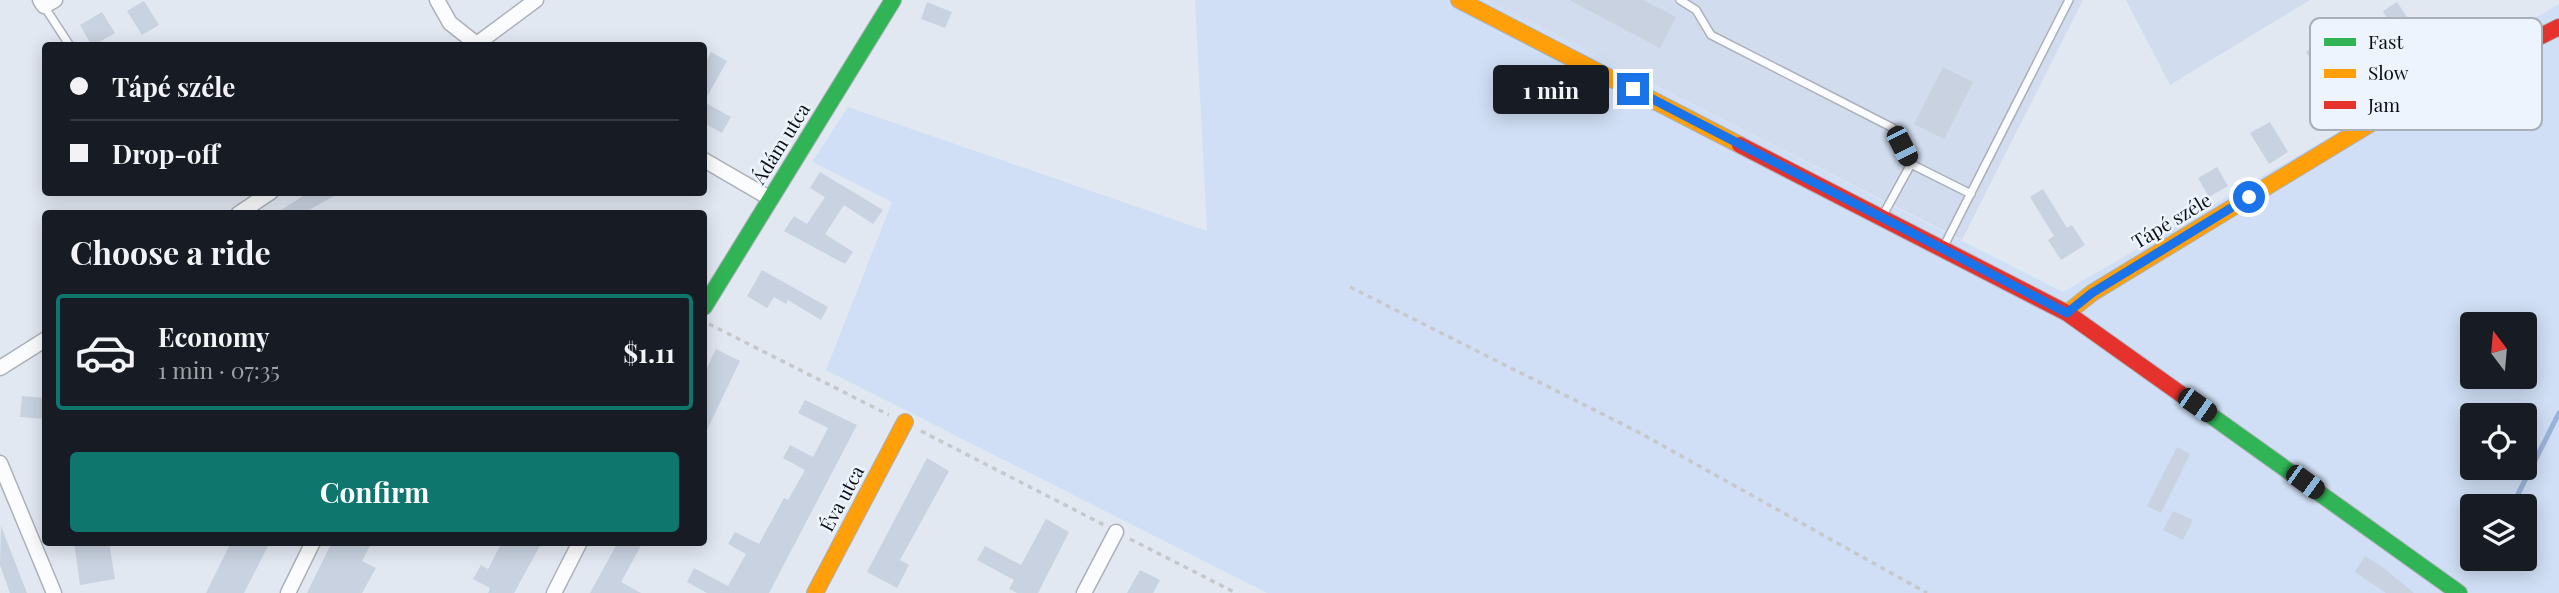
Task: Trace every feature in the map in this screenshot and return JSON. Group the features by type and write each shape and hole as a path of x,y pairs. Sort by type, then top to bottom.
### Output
{"street":[{"path":"437,0 450,23 472,42"},
{"path":"480,42 536,0"},
{"name":"Ádám utca","path":"707,302 893,0"},
{"path":"1459,0 2067,313 2413,559 2443,587 2459,593"},
{"name":"Tápé széle","path":"2542,35 2559,27"},
{"name":"Tápé széle","path":"2067,313 2092,293 2361,130"},
{"path":"707,162 771,198"},
{"path":"244,210 265,196"},
{"path":"0,368 42,342"},
{"name":"Éva utca","path":"815,593 905,422"},
{"path":"0,463 54,593"},
{"path":"1084,593 1116,531"},
{"path":"288,593 311,546"},
{"path":"554,593 578,546"}],"lane":[{"path":"1680,0 1696,9 1711,35 1893,128 1911,164 1971,194"},
{"path":"1943,247 2068,0"},
{"path":"46,2 68,42"},
{"path":"1883,216 1911,164"}],"path":[{"path":"1350,286 1640,433 1927,593"},
{"path":"707,323 905,422 1236,593"}],"shaded area":[{"path":"1195,0 1485,0 2063,292 2342,130 2542,130 2542,18 2535,18 2559,4 2559,593 1267,593 826,370 892,202 812,162 848,107 1207,231"},
{"path":"1485,0 2083,0 1962,240"},
{"path":"2126,0 2310,0 2170,85"}],"building":[{"path":"1569,0 1643,0 1676,17 1660,48"},
{"path":"144,1 159,25 142,35 127,11"},
{"path":"927,2 952,12 945,28 921,19"},
{"path":"2397,2 2407,18 2387,18 2383,11"},
{"path":"102,12 115,33 99,42 90,42 80,25"},
{"path":"711,52 727,61 707,97 707,59"},
{"path":"1943,67 1973,82 1944,139 1914,124"},
{"path":"707,104 731,117 722,133 707,125"},
{"path":"2270,122 2288,152 2269,164 2250,133"},
{"path":"2217,167 2228,186 2209,197 2198,178"},
{"path":"820,172 883,210 873,224 844,205 825,234 853,252 845,264 784,231 794,216 807,224 825,197 810,188"},
{"path":"2043,189 2067,228 2072,225 2085,245 2061,260 2048,240 2054,236 2030,197"},
{"path":"303,196 334,196 309,210 281,210"},
{"path":"762,270 828,307 821,320 788,300 786,304 774,297 767,308 747,296"},
{"path":"716,349 740,361 707,430 707,368"},
{"path":"22,396 42,398 42,419 20,417"},
{"path":"805,400 857,425 769,593 707,593 687,582 694,568 728,586 746,554 728,544 735,532 759,544 784,498 788,500 805,470 783,458 790,445 813,457 828,428 798,413"},
{"path":"2177,447 2190,454 2161,513 2147,506"},
{"path":"927,458 949,471 900,560 909,565 897,588 867,572"},
{"path":"2173,511 2193,520 2183,540 2163,530"},
{"path":"1046,519 1069,532 1038,593 1017,593 1009,589 1014,580 977,560 985,546 1021,565"},
{"path":"1,526 27,593 10,593 0,565"},
{"path":"75,546 110,546 115,579 80,585"},
{"path":"229,546 268,546 244,593 206,593"},
{"path":"330,546 370,546 362,561 376,568 362,593 307,593"},
{"path":"500,546 540,546 514,593 488,593 490,588 473,579 481,565 488,569"},
{"path":"616,546 641,546 621,582 641,593 590,593"},
{"path":"2365,556 2414,593 2386,593 2355,572"},
{"path":"1140,570 1160,580 1153,593 1127,593"}],"waterway":[{"path":"2518,494 2559,413"}],"traffic: fast":[{"path":"707,302 893,0"},
{"path":"2206,412 2459,593"}],"traffic: slow":[{"path":"1459,0 1740,145"},
{"path":"2067,313 2092,293 2360,130"},
{"path":"815,593 905,422"}],"traffic: jam":[{"path":"2542,36 2559,27"},
{"path":"1740,145 2067,313 2206,412"}],"route":[{"path":"1633,89 2067,313 2092,293 2249,197"}]}
